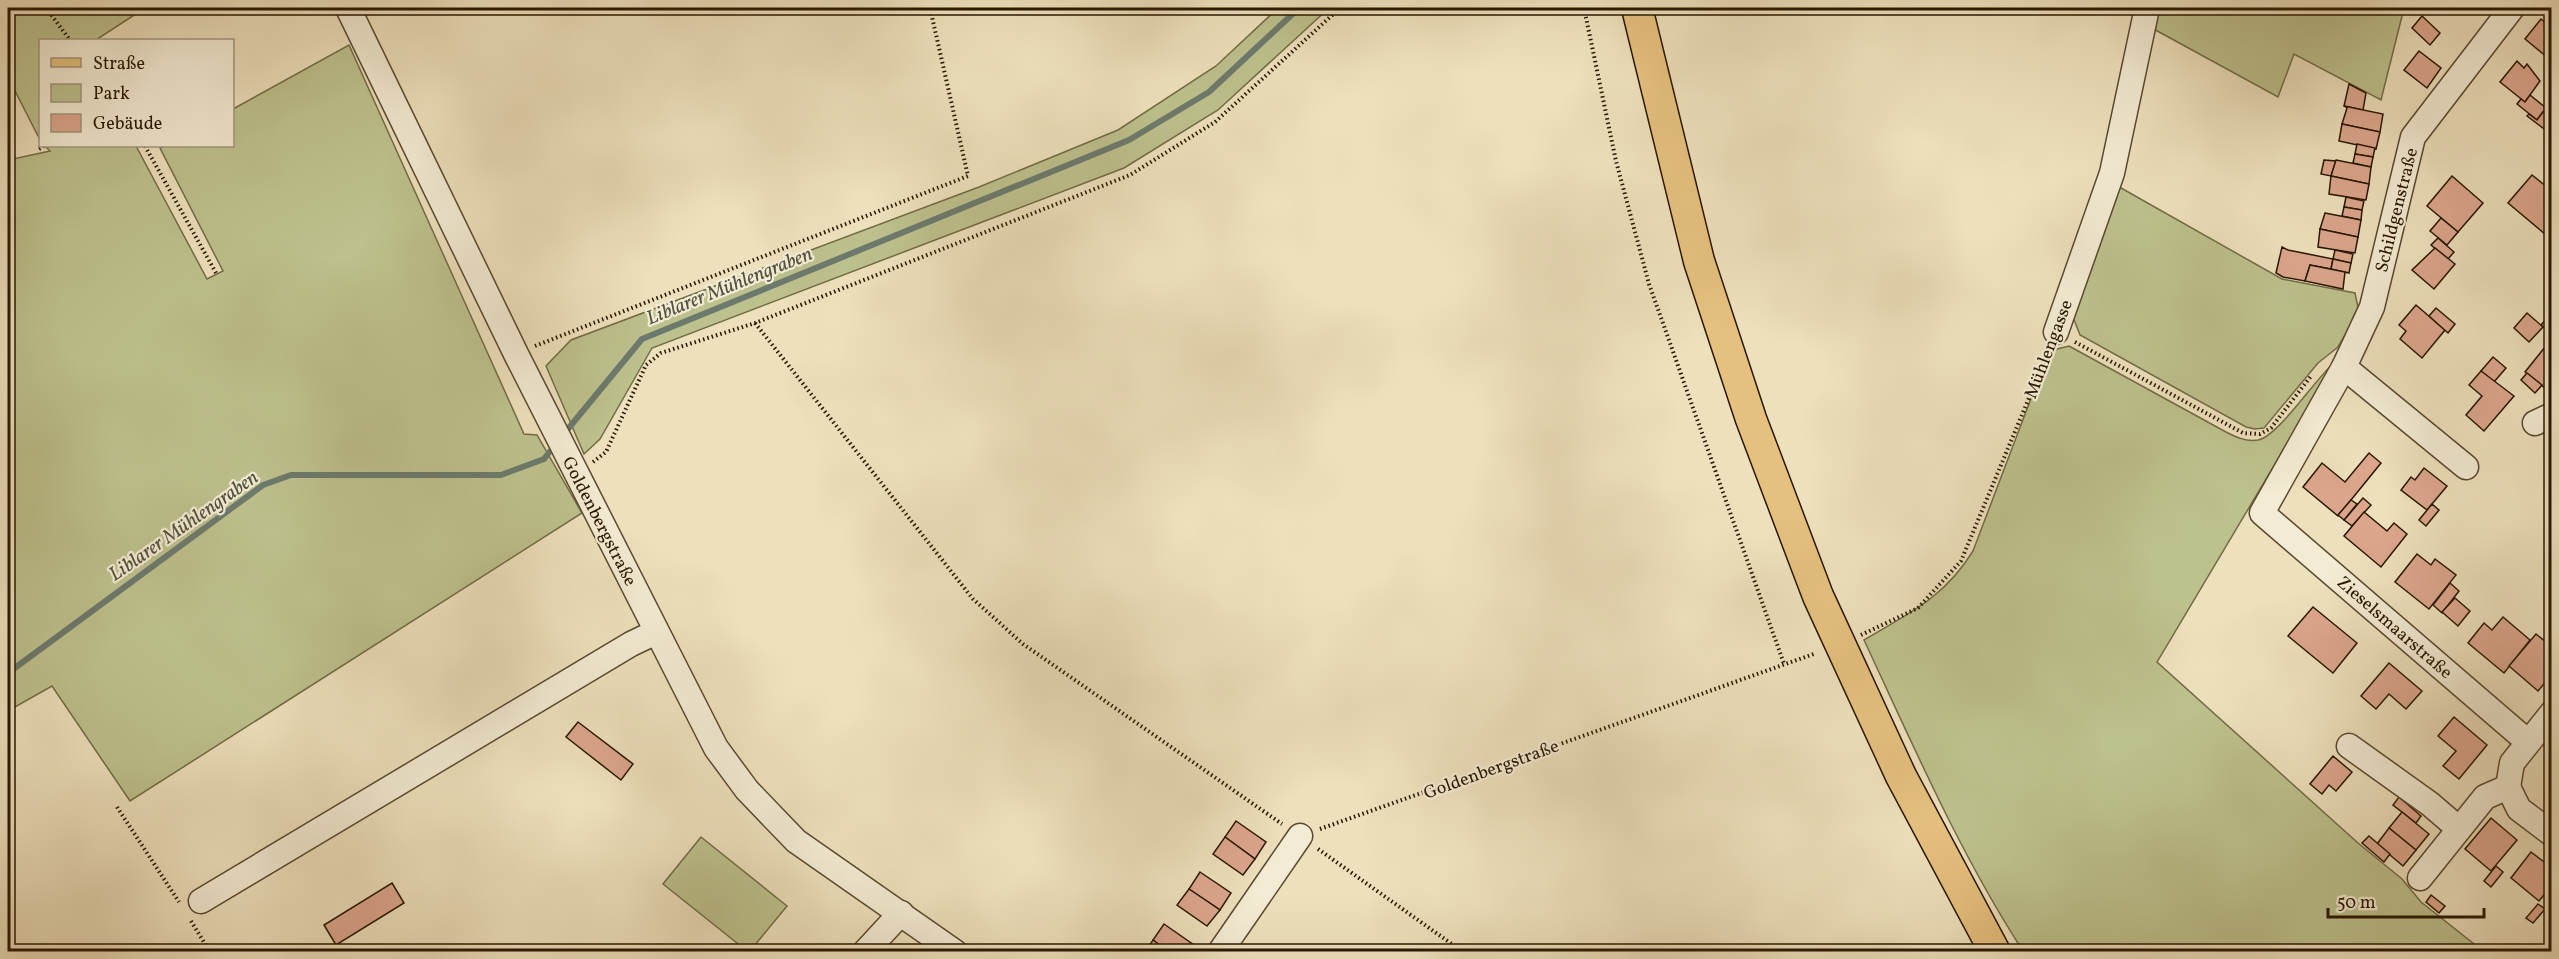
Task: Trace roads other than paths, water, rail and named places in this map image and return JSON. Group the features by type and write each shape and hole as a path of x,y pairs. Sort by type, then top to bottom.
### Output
{"main road":[{"path":"1636,8 1699,261 1751,419 1818,596 1901,776 1995,951"}],"street":[{"name":"Goldenbergstraße","path":"348,8 516,354 716,748 747,790 796,841 955,951"},
{"name":"Mühlengasse","path":"2056,332 2112,172 2147,8"},
{"name":"Schildgenstraße","path":"2262,513 2344,367 2372,307 2413,136 2512,8"},
{"path":"2344,367 2466,467"},
{"name":"Zieselsmaarstraße","path":"2262,513 2528,742"},
{"path":"189,906 621,650 656,632"},
{"path":"2552,713 2512,763 2508,787 2519,809 2552,834"},
{"path":"2349,746 2430,804 2459,829"},
{"path":"2420,878 2486,797 2508,787"},
{"path":"1220,951 1300,836"},
{"path":"866,951 880,932 901,913"}],"waterway":[{"name":"Liblarer Mühlengraben","path":"563,435 642,339 1129,140 1209,92 1299,8"},
{"name":"Liblarer Mühlengraben","path":"8,673 263,485 291,475 501,475 544,459 555,445"}]}
